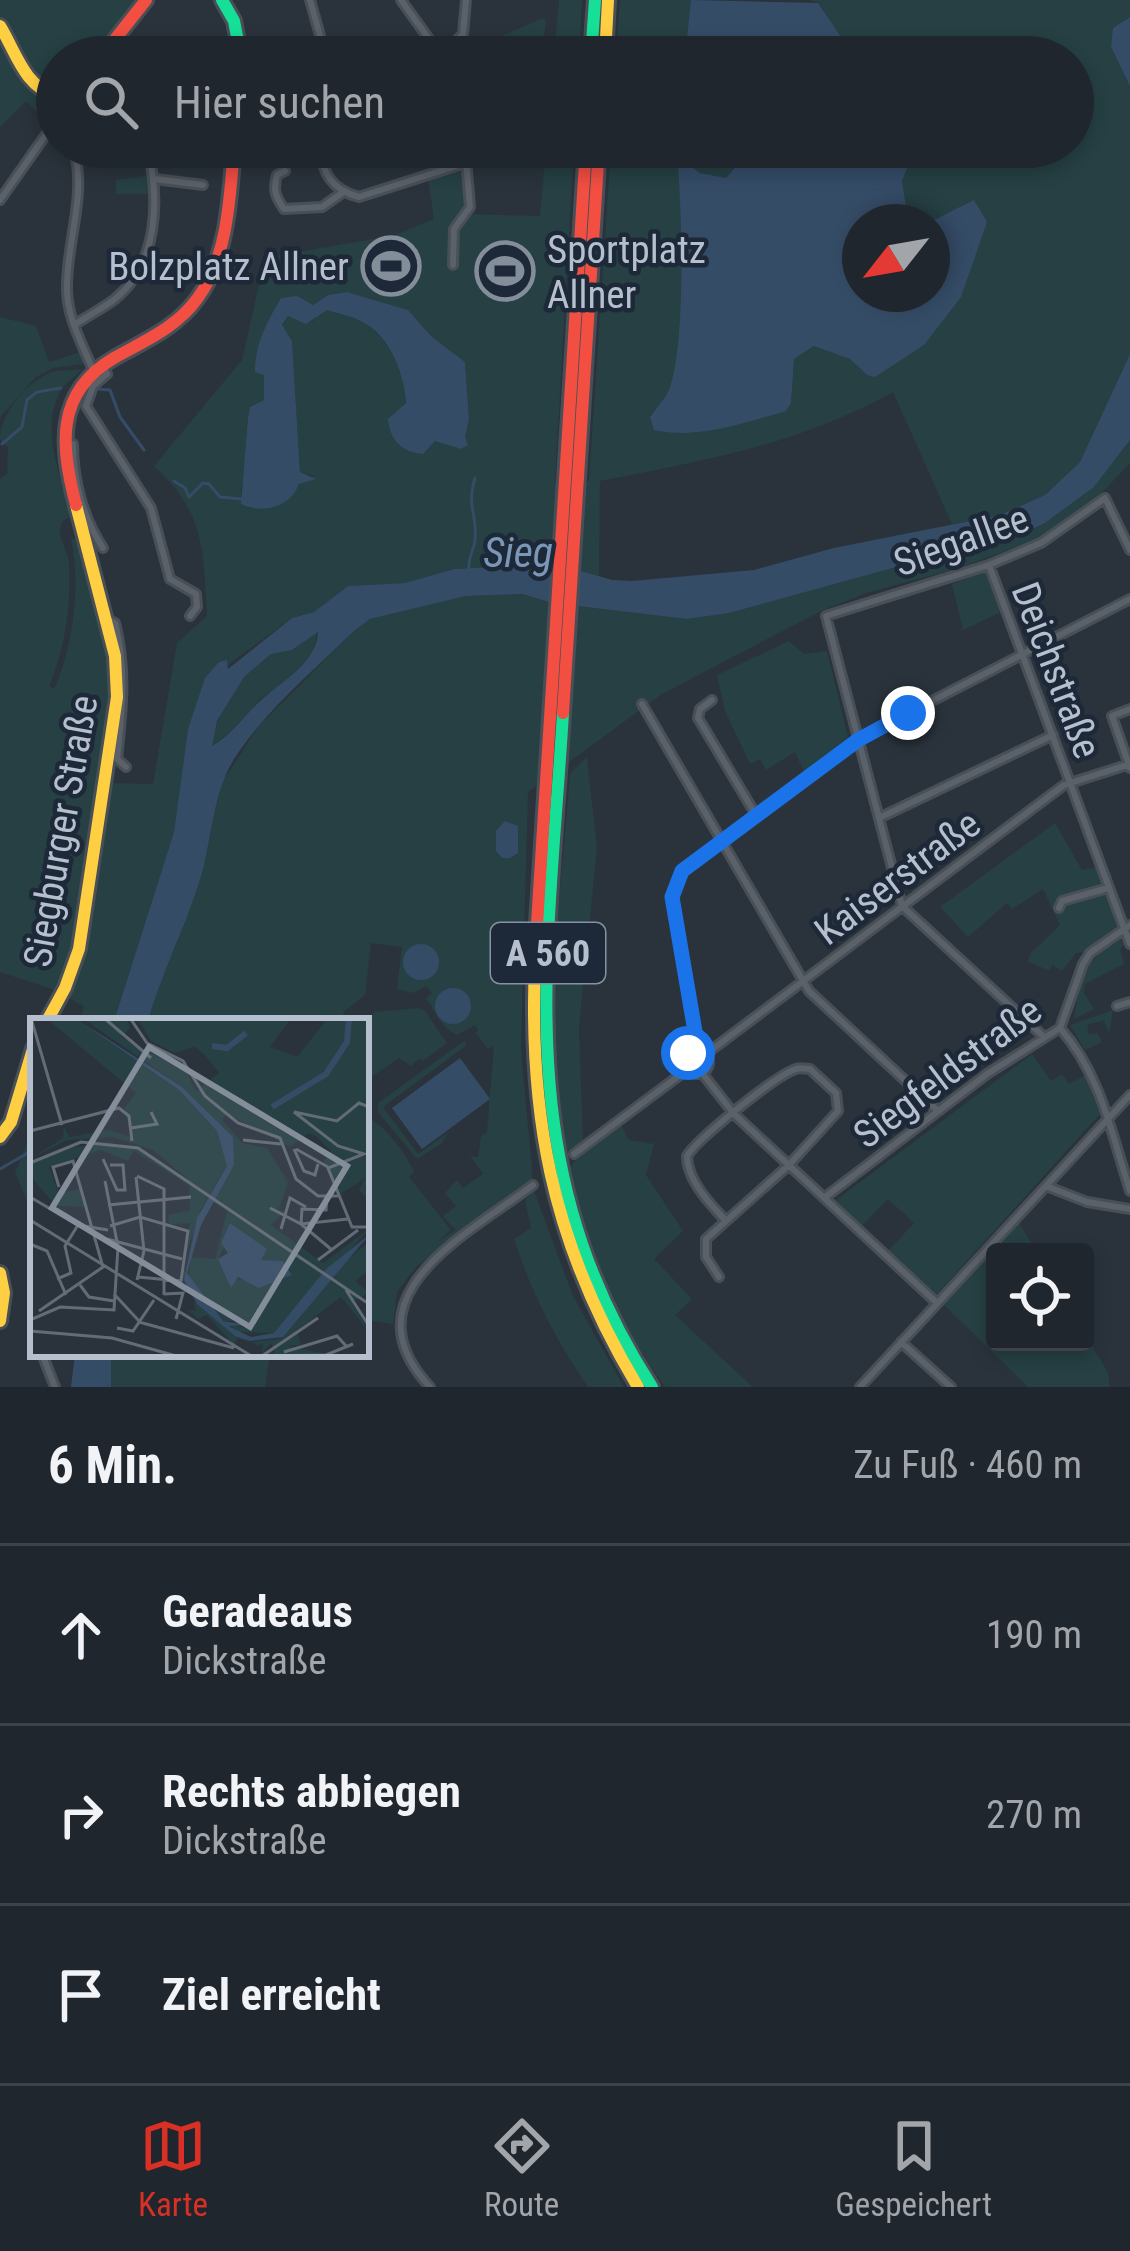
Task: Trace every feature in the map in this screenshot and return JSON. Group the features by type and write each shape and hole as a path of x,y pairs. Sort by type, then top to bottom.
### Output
{"main road":[{"path":"118,36 146,0"},
{"path":"592,36 595,0"},
{"path":"606,36 608,0"},
{"path":"228,2 237,36"},
{"path":"0,26 36,87"},
{"path":"97,366 169,327 206,286 224,225 231,168"},
{"name":"A 560","path":"585,168 532,1025 539,1136 554,1204 585,1294 638,1387"},
{"name":"A 560","path":"598,168 544,1022 551,1132 566,1201 592,1277 617,1331 652,1387"},
{"name":"Siegburger Straße","path":"48,1018 79,949 117,697 115,656 63,454 64,433 79,387 97,366"},
{"path":"0,1137 11,1121 30,1055"},
{"path":"0,1274 4,1294 0,1321"}],"street":[{"path":"310,0 318,36"},
{"path":"401,0 427,36"},
{"path":"461,36 466,0"},
{"path":"0,200 36,149"},
{"path":"77,168 66,286 74,325 97,366 107,374 92,386 86,406 151,508 170,579 196,594 197,607 190,616"},
{"path":"74,325 117,298 133,279 151,232 152,168"},
{"path":"323,168 342,193 359,197 455,168"},
{"path":"452,265 454,229 470,207 464,168"},
{"path":"285,171 277,175 274,186 284,208 322,206 342,193"},
{"path":"155,179 203,185"},
{"path":"73,443 84,522 103,548"},
{"name":"Siegallee","path":"858,740 826,616 989,565 1041,543 1105,498 1130,550"},
{"name":"Deichstraße","path":"989,565 1130,944"},
{"path":"702,1073 709,1064 702,1052 672,897 682,871 858,740 1130,599"},
{"path":"106,618 115,623 121,646 125,689 118,759 126,766"},
{"path":"712,700 698,718 756,815"},
{"path":"642,704 803,982 938,1111"},
{"path":"1130,710 1112,716 1130,765"},
{"path":"879,818 1053,735"},
{"path":"858,740 902,906 1045,1037"},
{"name":"Kaiserstraße","path":"702,1052 1071,783 1130,765"},
{"path":"1059,908 1073,896 1108,888"},
{"name":"Siegfeldstraße","path":"824,1198 938,1111 1060,1028 1090,953 1127,927"},
{"path":"1118,1006 1130,1002"},
{"path":"1060,1028 1084,1055 1130,1190"},
{"path":"688,1070 686,1056 702,1052"},
{"path":"719,1277 704,1249 706,1239 727,1221 789,1166 838,1111 836,1093 810,1069 794,1069 687,1156 686,1166 727,1221"},
{"path":"574,1154 688,1070 702,1073 734,1114 937,1303"},
{"path":"860,1387 1130,1095"},
{"path":"430,1387 406,1355 399,1325 407,1292 428,1265 533,1185"},
{"path":"1046,1186 1087,1202 1130,1209"},
{"path":"901,1342 951,1387"},
{"path":"45,1357 55,1387"}],"green space":[{"path":"0,0 136,0 108,36 36,36 36,110 26,101 0,127"},
{"path":"559,0 582,0 580,36 556,36"},
{"path":"620,0 691,0 687,36 617,36"},
{"path":"810,0 1130,0 1130,17 1111,47 1130,86 1130,354 1080,462 1045,495 1000,515 952,524 893,392 786,438 600,481 599,576 540,559 521,566 454,569 405,583 348,586 314,612 292,618 225,667 198,705 188,729 174,832 115,1018 81,1018 84,1006 52,989 0,972 0,479 7,474 8,447 0,439 5,419 33,383 52,372 82,369 61,390 52,420 54,453 72,516 60,529 69,561 69,595 63,643 49,686 54,689 61,673 70,636 75,595 71,539 79,538 121,692 106,783 153,784 177,643 207,616 202,552 193,517 154,466 242,360 265,258 396,235 434,219 428,178 455,169 464,175 464,214 540,216 544,168 573,168 555,482 589,481 610,168 678,168 682,243 679,346 667,394 650,416 791,403 794,359 815,346 850,359 867,375 924,345 935,312 950,312 950,269 973,201 950,212 950,204 906,204 902,181 907,168 1094,168 1094,36 841,36 818,3","holes":["347,292 408,310 431,336 465,362 469,419 461,449 435,441 398,445 405,388 394,356 380,337 361,321 327,310 312,322 289,315 282,326 292,341 300,472 314,476 263,506 250,508 241,492 248,418 250,407 264,400 264,374 281,298 313,305 328,295"]},
{"path":"543,18 546,21 544,36 502,36"},
{"path":"693,168 734,168 726,178 700,173"},
{"path":"152,175 153,194 116,194 116,180"},
{"path":"0,317 36,326 49,362 80,352 84,364 53,368 36,377 0,417"},
{"path":"1130,440 1130,463 1096,499 1061,526 953,570 869,592 821,611 662,694 528,792 521,1049 533,1181 417,1266 397,1292 393,1324 369,1320 369,1119 400,1148 414,1172 409,1177 451,1230 436,1243 455,1230 443,1216 456,1206 445,1193 457,1180 463,1188 483,1174 470,1156 478,1157 481,1136 487,1132 494,1045 488,1049 475,1025 457,1035 446,1028 426,998 432,993 426,986 414,993 397,989 402,947 371,943 365,995 343,1012 345,1018 149,1018 177,944 223,781 258,727 370,619 466,596 522,594 552,603 687,619 729,613 1012,539 1045,523 1094,487"},
{"path":"986,571 1000,600 999,613 963,630 952,584"},
{"path":"318,632 312,654 286,682 259,700 242,723 211,747 217,722 244,677 271,654 292,650"},
{"path":"789,641 804,654 827,651 848,737 804,772 795,752 766,770 760,759 750,764 725,711 717,675"},
{"path":"587,757 597,848 579,1026 583,1140 564,1155 553,1061 554,965 570,773"},
{"path":"1055,823 1082,870 1097,867 1119,924 1084,952 1076,953 1062,971 1053,965 1049,971 1028,961 1060,925 1043,889 1012,909 1007,903 968,937 940,907"},
{"path":"1119,938 1124,964 1085,984 1084,993 1094,1009 1074,1019 1086,972"},
{"path":"1113,1010 1109,1034 1104,1020 1087,1025 1089,1034 1097,1033 1102,1042 1085,1050 1070,1025"},
{"path":"425,1011 447,1043 411,1066 399,1058 369,1079 369,1033 373,1030 368,1018 375,1012"},
{"path":"464,1041 467,1045 383,1107 418,1154 449,1132 441,1144 417,1159 378,1112 378,1103"},
{"path":"1032,1054 1051,1081 1062,1074 1069,1084 1086,1075 1100,1114 937,1294 888,1251 914,1223 888,1199 861,1227 836,1200"},
{"path":"621,1125 629,1140 654,1144 646,1175 683,1231 654,1259 692,1299 675,1315 753,1387 665,1387 619,1311 594,1256 567,1171"},
{"path":"30,1136 30,1207 15,1173"},
{"path":"534,1191 573,1296 624,1387 588,1387 537,1297 514,1239 531,1228 525,1200"},
{"path":"1019,1223 1031,1243 1001,1243"},
{"path":"986,1259 986,1346 944,1305"},
{"path":"1094,1349 1108,1373 1110,1387 1028,1387 991,1351"},
{"path":"111,1357 270,1357 265,1387 111,1387"}],"water":[{"path":"691,0 818,3 841,36 687,36"},
{"path":"1130,17 1130,86 1111,47 1113,28"},
{"path":"678,168 726,178 734,168 907,168 902,181 906,204 842,204 842,312 949,312 924,345 875,377 850,359 814,346 794,359 791,403 786,411 704,432 654,430 650,417 667,394 678,347"},
{"path":"974,200 987,222 961,297 950,311 950,212"},
{"path":"347,292 408,310 431,336 465,362 468,445 461,449 435,441 423,454 403,448 394,439 388,419 406,403 405,392 383,339 362,322 327,310 306,324 288,316 282,325 292,341 300,472 316,479 299,484 289,499 275,507 241,504 250,407 264,400 264,375 255,372 257,352 271,316 281,298 297,296 313,305 328,295"},
{"path":"1130,354 1130,440 1094,487 1045,523 1011,539 729,613 687,619 552,603 522,594 466,596 370,619 290,692 234,759 218,797 198,885 149,1018 115,1018 174,832 188,729 205,678 219,662 227,660 228,669 292,618 314,612 348,586 405,583 454,569 521,566 540,559 612,580 754,570 834,548 1000,515 1045,495 1080,462","holes":["318,632 311,655 230,732 212,746 217,721 244,677 271,654 292,650"]},
{"path":"505,821 518,826 518,853 510,858 496,851 496,831"},
{"path":"421,944 434,949 439,962 434,975 421,980 408,975 403,962 408,949"},
{"path":"453,988 466,993 471,1006 466,1019 453,1024 440,1019 435,1006 440,993"},
{"path":"460,1058 490,1099 422,1149 392,1108"},
{"path":"75,1357 111,1357 111,1387 71,1387"}],"waterway":[{"path":"2,444 22,427 27,400 37,392 61,388"},
{"path":"97,389 110,390 120,417 144,450"},
{"name":"Sieg","path":"469,569 475,540 475,478"},
{"path":"174,481 189,497 203,483 220,497 241,499"},
{"path":"0,1169 30,1152"}],"traffic: fast":[{"path":"222,0 237,36"},
{"path":"592,36 595,0"},
{"path":"563,713 547,977 548,1060 557,1141 575,1223 606,1304 652,1387"}],"traffic: slow":[{"path":"606,36 608,0"},
{"path":"0,26 36,85"},
{"path":"49,1018 79,949 117,697 115,656 76,505"},
{"path":"536,940 535,1061 550,1172 584,1279 638,1387"},
{"path":"0,1137 11,1122 30,1059"},
{"path":"0,1273 4,1293 0,1321"}],"traffic: jam":[{"path":"118,36 146,0"},
{"path":"76,505 66,443 72,405 95,372 159,333 197,299 215,265 226,226 232,168"},
{"path":"536,940 585,168"},
{"path":"563,713 598,168"}],"place":[{"name":"Bolzplatz Allner","path":"391,266"},
{"name":"Sportplatz Allner","path":"505,271"}],"route":[{"path":"688,1053 698,1049 672,897 682,871 858,740 908,713"}]}
